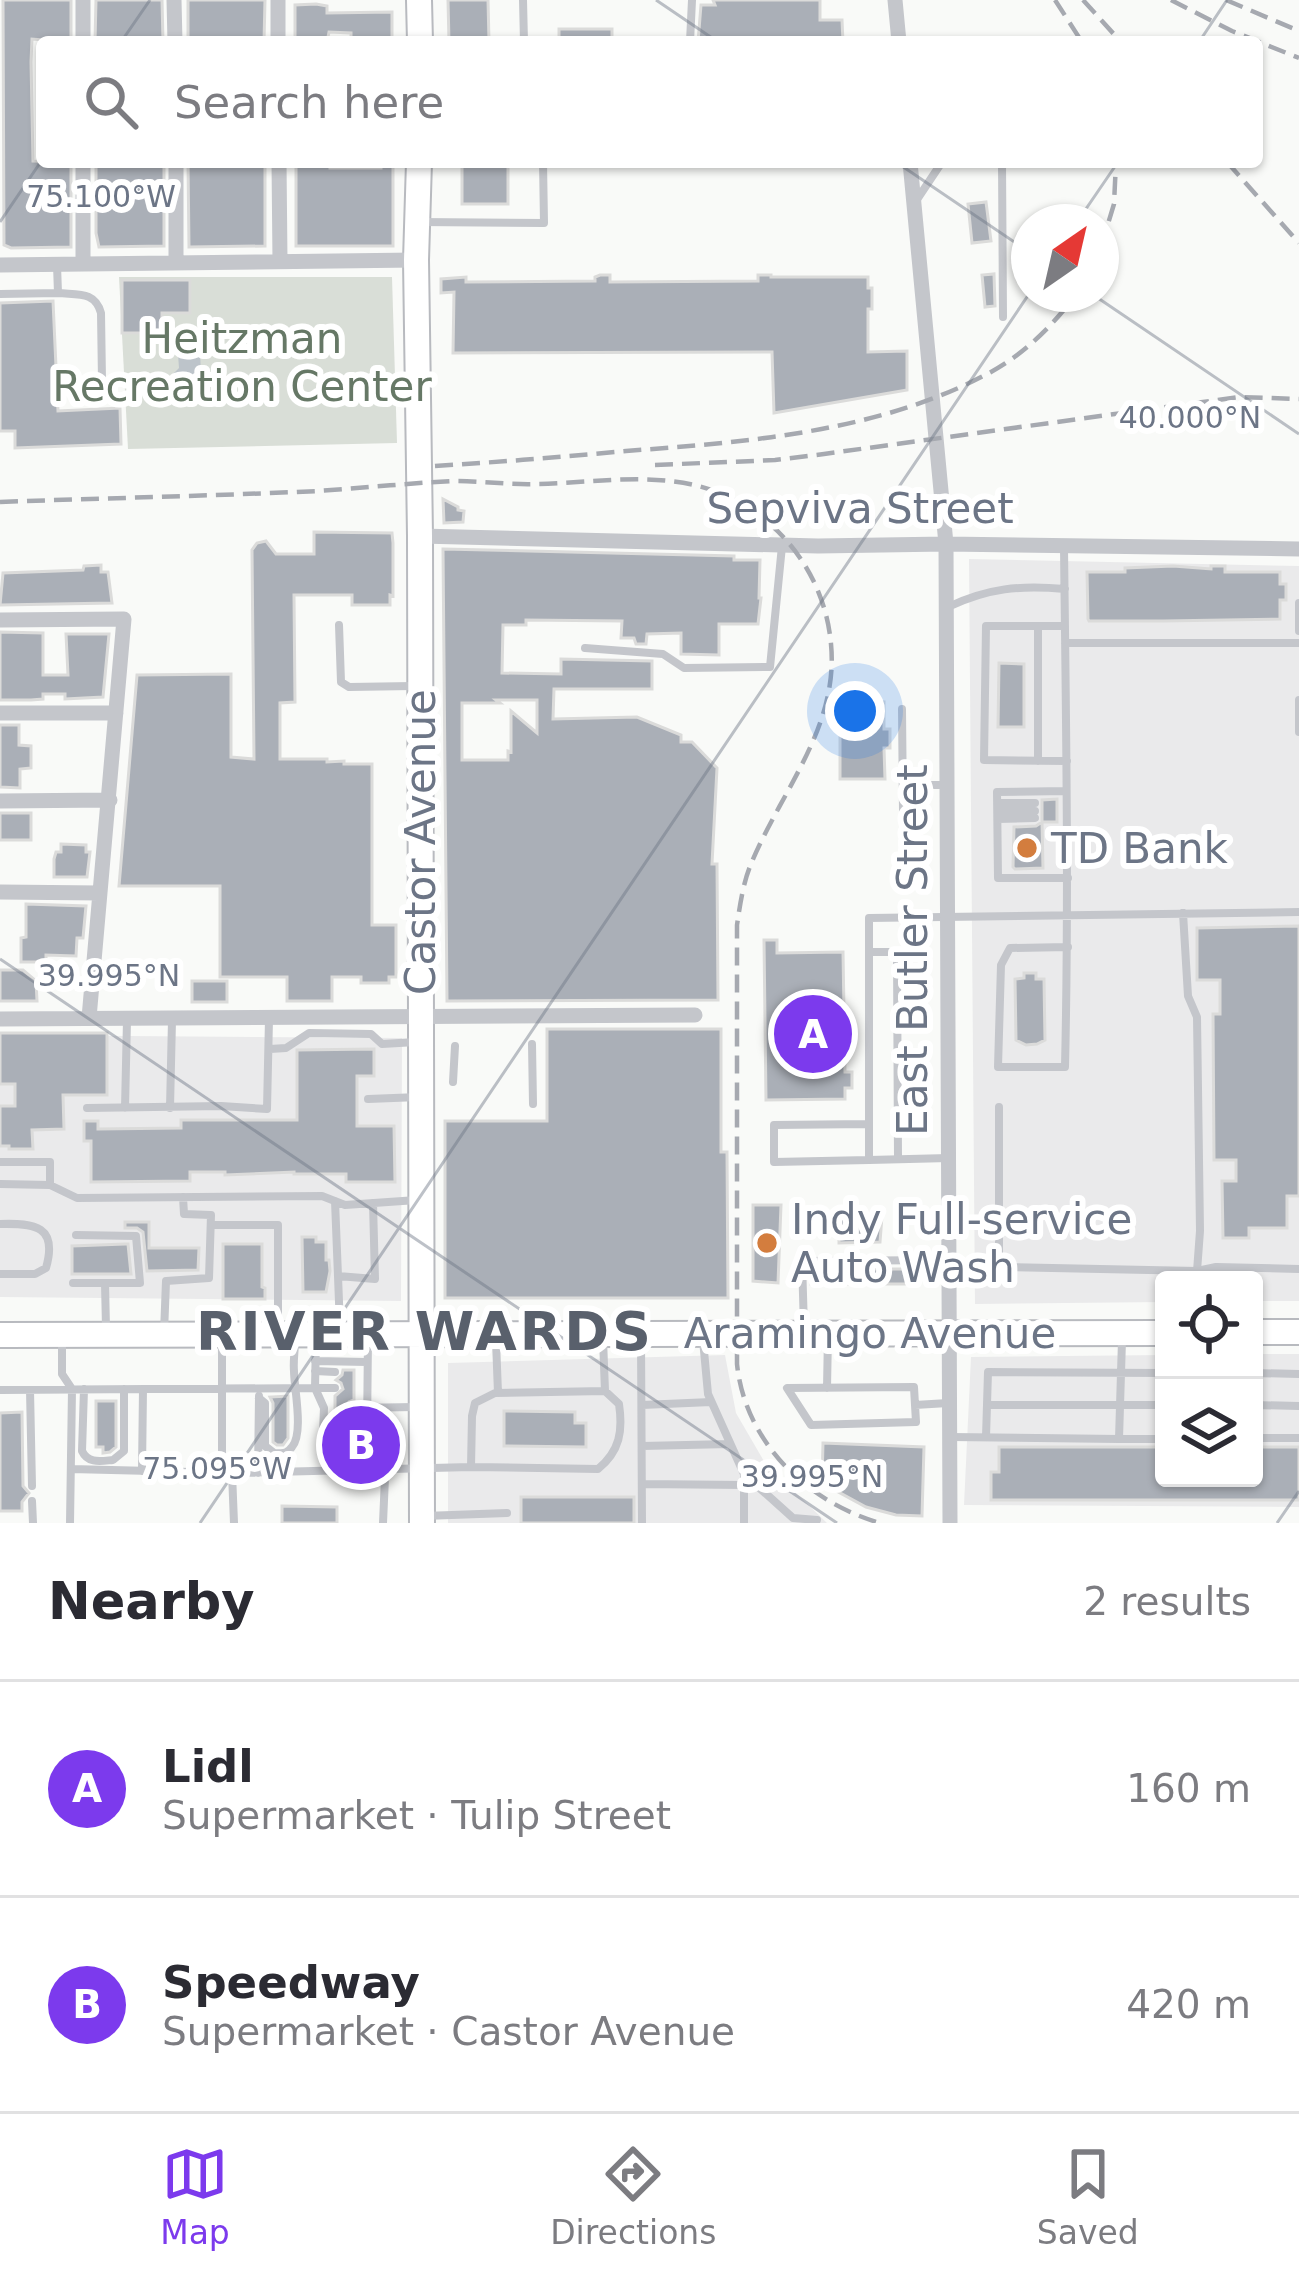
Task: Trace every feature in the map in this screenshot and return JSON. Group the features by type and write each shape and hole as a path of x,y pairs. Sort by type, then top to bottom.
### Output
{"main road":[{"path":"419,0 420,36"},
{"name":"Castor Avenue","path":"419,168 422,1520"},
{"name":"Aramingo Avenue","path":"0,1335 1155,1332"},
{"path":"1263,1332 1299,1332"}],"street":[{"path":"83,0 83,36"},
{"path":"174,0 175,36"},
{"path":"278,0 278,36"},
{"path":"881,0 895,7"},
{"path":"83,168 83,263"},
{"path":"176,168 176,262"},
{"path":"279,168 280,261"},
{"name":"East Butler Street","path":"911,168 946,544 950,1523"},
{"path":"0,265 416,260"},
{"name":"Sepviva Street","path":"420,536 1299,549"},
{"path":"0,620 124,619 89,1018"},
{"path":"0,713 116,713"},
{"path":"0,801 110,800"},
{"path":"0,892 100,892"},
{"path":"0,1019 269,1019 420,1030 695,1016"}],"lane":[{"path":"523,0 524,36"},
{"path":"690,36 692,0"},
{"path":"417,222 544,224 543,168"},
{"path":"914,205 938,168"},
{"path":"1002,168 1003,317"},
{"path":"57,264 58,293"},
{"path":"0,294 91,296 101,313 102,381"},
{"path":"585,648 663,655 684,668 770,667 782,544"},
{"path":"1064,546 1067,761 1062,811 1069,914 1065,1067 998,1067 1001,965 1010,948 1068,946"},
{"path":"946,608 976,593 1065,589"},
{"path":"1299,602 1299,631"},
{"path":"339,625 341,682 349,687 420,686"},
{"path":"1065,626 986,626 984,760 1067,761"},
{"path":"1038,626 1038,761"},
{"path":"1065,644 1299,643"},
{"path":"1299,700 1299,732"},
{"path":"902,709 903,811"},
{"path":"903,785 947,785"},
{"path":"1066,791 997,792 998,878 1068,878"},
{"path":"998,811 1035,811 998,811"},
{"path":"869,1160 869,918 1299,912"},
{"path":"1183,913 1188,996 1197,1017 1197,1271"},
{"path":"870,952 897,952 898,1159"},
{"path":"125,1108 128,1018"},
{"path":"170,1108 172,1018"},
{"path":"87,1108 267,1109 269,1019"},
{"path":"270,1049 286,1048 309,1033 371,1034 382,1044 420,1030"},
{"path":"532,1044 533,1105"},
{"path":"453,1082 454,1046"},
{"path":"368,1099 420,1097"},
{"path":"999,1108 999,1267 1155,1275"},
{"path":"869,1124 774,1125 774,1162 949,1158"},
{"path":"0,1162 50,1162 50,1185"},
{"path":"0,1184 50,1185 77,1198 322,1196 345,1205 421,1200"},
{"path":"164,1335 166,1281 209,1278 212,1215 184,1214 183,1197"},
{"path":"260,1394 265,1402 265,1446 281,1454 291,1449 297,1437 293,1372 338,1276 335,1201"},
{"path":"338,1276 375,1280 373,1203"},
{"path":"0,1224 28,1223 40,1228 51,1252 46,1268 35,1274 0,1274"},
{"path":"211,1226 278,1226 315,1366 315,1388 324,1408 323,1432 387,1432 383,1523"},
{"path":"73,1283 140,1283 136,1236 76,1235"},
{"path":"827,1388 802,1261 950,1260"},
{"path":"1208,1271 1216,1267 1299,1269"},
{"path":"105,1283 106,1335"},
{"path":"702,1332 708,1394 744,1479 744,1523"},
{"path":"603,1333 604,1391"},
{"path":"641,1333 642,1523"},
{"path":"1120,1439 1122,1333"},
{"path":"496,1334 498,1394"},
{"path":"62,1335 62,1374 72,1389 70,1523"},
{"path":"222,1335 222,1456 232,1473 234,1523"},
{"path":"367,1432 368,1336"},
{"path":"315,1366 367,1366"},
{"path":"315,1366 335,1372"},
{"path":"354,1372 367,1366"},
{"path":"986,1437 988,1372 1155,1372"},
{"path":"1263,1373 1299,1373"},
{"path":"914,1387 915,1405 916,1422 811,1425 788,1388 914,1387"},
{"path":"0,1390 222,1389 260,1394 334,1388"},
{"path":"354,1388 368,1388"},
{"path":"84,1389 82,1451 94,1461 113,1460 124,1451 124,1389"},
{"path":"142,1389 142,1471"},
{"path":"30,1390 32,1486"},
{"path":"71,1469 258,1473 598,1468 610,1459 621,1437 619,1404 604,1391 498,1394 475,1403 471,1467"},
{"path":"258,1473 260,1394"},
{"path":"642,1406 711,1402"},
{"path":"915,1405 950,1403"},
{"path":"987,1405 1155,1405"},
{"path":"1263,1405 1299,1406"},
{"path":"354,1408 422,1407"},
{"path":"324,1408 336,1408"},
{"path":"950,1437 1155,1439"},
{"path":"1263,1438 1299,1438"},
{"path":"642,1447 730,1444"},
{"path":"642,1484 744,1479 793,1517 817,1520"},
{"path":"32,1501 33,1523"},
{"path":"422,1520 507,1513"}],"shaded area":[{"path":"200,351 202,398 168,400 167,380 179,368 178,354"},
{"path":"969,559 1299,566 1299,1301 1263,1301 1263,1271 1155,1271 1155,1302 975,1304"},
{"path":"0,1035 402,1038 401,1301 0,1297"},
{"path":"1263,1354 1299,1354 1299,1507 964,1505 971,1357 1155,1355 1155,1487 1263,1487"},
{"path":"725,1355 736,1413 765,1463 827,1523 448,1523 448,1363"}],"green space":[{"name":"Heitzman Recreation Center","path":"119,277 392,277 397,443 128,449"}],"building":[{"path":"3,0 71,0 71,36 36,36 31,62 33,161 36,168 71,168 71,247 4,245"},
{"path":"96,0 162,0 163,36 95,36"},
{"path":"188,0 265,0 264,36 188,36"},
{"path":"448,0 488,0 489,36 449,36"},
{"path":"713,0 820,0 820,20 842,20 843,36 698,36 701,5 715,5"},
{"path":"295,5 327,6 327,13 392,12 392,36 329,32 328,36 295,36"},
{"path":"559,29 612,29 612,36 559,36"},
{"path":"96,168 164,168 164,246 99,247"},
{"path":"188,168 265,168 265,246 189,247"},
{"path":"296,168 393,168 393,246 296,246"},
{"path":"462,168 508,168 508,204 462,204"},
{"path":"986,202 991,241 972,243 968,204"},
{"path":"994,274 995,306 985,307 982,275"},
{"path":"600,275 610,275 610,282 758,281 758,275 868,277 872,309 868,309 868,352 907,351 907,390 774,413 772,352 453,353 454,292 441,293 441,279 595,281"},
{"path":"122,280 190,280 190,313 162,313 162,333 122,333"},
{"path":"53,301 58,411 120,408 121,444 15,448 15,431 0,431 0,303"},
{"path":"443,499 464,511 463,522 444,523"},
{"path":"314,532 392,533 390,605 352,605 352,595 294,595 295,702 280,703 280,759 372,764 372,925 396,925 396,977 389,977 389,983 361,983 361,977 332,977 332,1001 287,1001 287,977 220,977 220,886 119,886 137,675 231,674 231,757 254,759 252,550 266,541 276,554 314,554"},
{"path":"443,549 760,560 758,624 719,624 719,655 681,654 681,633 647,634 646,644 636,644 634,638 621,638 622,621 526,620 526,625 503,625 502,673 561,674 561,659 652,661 652,689 554,689 553,719 637,717 681,735 681,742 692,742 717,768 712,864 717,864 718,1000 447,1001","holes":["537,700 537,733 511,711 508,760 462,760 462,703"]},
{"path":"101,565 101,572 108,572 112,603 0,605 3,573"},
{"path":"1173,566 1280,572 1286,600 1280,600 1280,619 1089,621 1087,572"},
{"path":"0,632 43,633 43,675 68,675 66,634 109,634 103,697 65,699 65,694 43,694 43,699 0,700"},
{"path":"999,663 1024,664 1024,727 998,727"},
{"path":"840,701 884,702 884,729 890,729 890,748 884,748 885,779 840,779"},
{"path":"0,725 19,725 19,745 31,746 31,768 20,769 20,788 0,787"},
{"path":"1057,799 1057,822 1042,822 1042,800"},
{"path":"0,813 31,813 31,840 0,840"},
{"name":"TD Bank","path":"1042,822 1043,868 1015,869 1014,827"},
{"path":"61,844 86,845 90,852 87,877 54,877 54,859"},
{"path":"26,904 86,906 76,956 46,955 46,962 21,962"},
{"path":"1299,926 1299,1196 1287,1196 1287,1228 1249,1228 1249,1238 1223,1238 1222,1181 1236,1181 1236,1160 1214,1160 1213,1014 1220,1014 1220,980 1197,980 1197,928"},
{"path":"764,940 777,940 777,953 843,952 845,1072 852,1072 852,1088 845,1088 845,1099 766,1100"},
{"path":"0,970 23,970 36,981 37,1001 0,1001"},
{"path":"1024,973 1044,979 1045,1040 1037,1044 1016,1040 1015,979 1024,978"},
{"path":"192,981 227,981 227,1002 192,1002"},
{"path":"547,1029 721,1029 728,1298 445,1298 445,1121 547,1121"},
{"path":"0,1033 107,1033 107,1095 63,1095 64,1129 32,1130 33,1149 0,1146 0,1106 15,1106 15,1084 0,1084"},
{"path":"374,1049 374,1076 357,1076 357,1126 394,1126 395,1182 346,1182 346,1174 190,1172 190,1181 91,1182 91,1141 84,1141 84,1121 98,1121 98,1129 181,1128 181,1120 297,1120 297,1050"},
{"name":"Indy Full-service Auto Wash","path":"753,1205 781,1205 778,1283 753,1281"},
{"path":"839,1216 882,1216 880,1242 839,1243"},
{"path":"125,1222 149,1222 149,1248 199,1248 198,1270 147,1271 143,1232 125,1228"},
{"path":"302,1237 326,1242 330,1271 326,1292 303,1292"},
{"path":"128,1244 131,1274 72,1274 72,1246"},
{"path":"223,1244 262,1244 265,1299 223,1299"},
{"path":"811,1269 910,1269 910,1284 811,1284"},
{"path":"343,1370 354,1370 354,1400 346,1407 354,1424 335,1420 335,1396 343,1389 336,1380"},
{"path":"288,1396 288,1438 277,1445 270,1397"},
{"path":"96,1401 116,1401 116,1447 110,1452 96,1447"},
{"path":"504,1411 575,1412 575,1423 586,1423 586,1447 504,1446"},
{"path":"22,1412 23,1486 29,1493 22,1511 0,1511 0,1413"},
{"path":"341,1440 378,1440 378,1457 340,1456"},
{"path":"823,1443 924,1447 922,1516 866,1507 822,1483"},
{"path":"999,1447 1155,1447 1155,1487 1263,1487 1263,1447 1299,1447 1299,1500 991,1500 991,1472 999,1472"},
{"path":"521,1497 634,1497 634,1523 521,1523"},
{"path":"282,1506 337,1507 337,1523 282,1523"}],"railway":[{"path":"1055,0 1078,36"},
{"path":"1083,0 1116,36"},
{"path":"1171,0 1244,36"},
{"path":"1226,0 1299,31"},
{"path":"1263,43 1299,58"},
{"path":"1114,204 1116,168"},
{"path":"1232,168 1299,243"},
{"path":"435,466 719,443 858,421 947,393 989,373 1037,338 1062,312"},
{"path":"655,465 775,460 1239,397 1299,399"},
{"path":"0,502 318,491 455,481 527,484 628,479 673,481 717,492 780,533 820,595 831,644 831,674 817,731 748,871 737,925 737,1364 752,1419 784,1465 828,1500 880,1523"}],"place":[{"name":"TD Bank","path":"1027,848"},
{"name":"Lidl","path":"813,1034"},
{"name":"Indy Full-service Auto Wash","path":"767,1243"},
{"name":"Speedway","path":"361,1445"}],"district":[{"name":"RIVER WARDS","path":"425,1331"}]}
